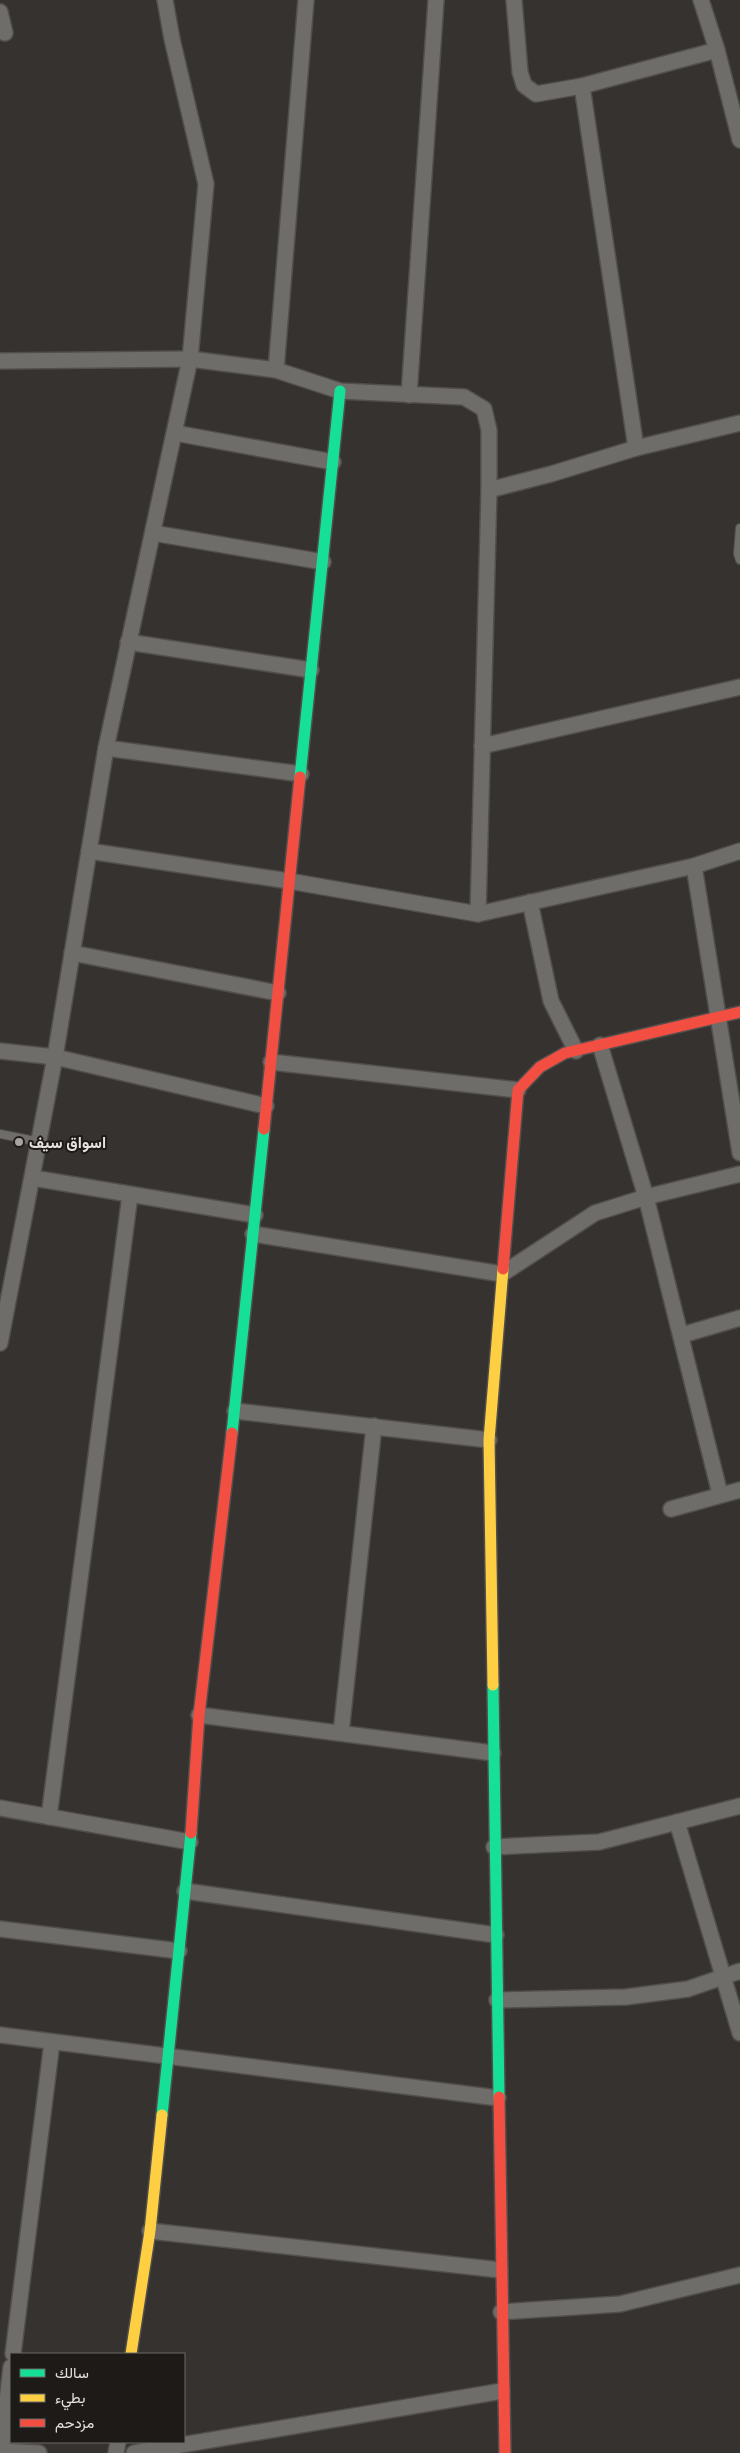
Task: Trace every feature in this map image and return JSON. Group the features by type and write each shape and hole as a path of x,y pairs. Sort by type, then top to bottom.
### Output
{"street":[{"path":"0,1343 40,1142 106,748 190,359 206,184 172,39 165,0"},
{"path":"276,370 306,0"},
{"path":"409,395 436,0"},
{"path":"514,0 520,72 524,85 536,94 582,86 717,50"},
{"path":"701,0 717,50 740,140"},
{"path":"0,12 5,34"},
{"path":"582,86 636,448"},
{"path":"0,361 190,359 276,370 340,391 464,398 484,409 489,430 489,490 478,914"},
{"path":"131,2353 150,2231 190,1842 199,1716 253,1234 340,391"},
{"path":"489,490 551,474 636,448 740,423"},
{"path":"175,433 333,462"},
{"path":"153,533 322,562"},
{"path":"128,642 311,670"},
{"path":"482,746 740,687"},
{"path":"106,748 301,774"},
{"path":"89,851 289,881 478,914 694,866 740,851"},
{"path":"694,866 740,1153"},
{"path":"530,902 551,1001 576,1050"},
{"path":"72,953 278,993"},
{"path":"505,2453 500,2270 489,1440 518,1090 540,1067 565,1053 719,1019 740,1012"},
{"path":"600,1045 646,1197 682,1335 720,1494"},
{"path":"0,1051 55,1057 266,1106"},
{"path":"271,1062 518,1090"},
{"path":"253,1234 502,1274 595,1213 646,1197 740,1174"},
{"path":"33,1178 130,1196 255,1215"},
{"path":"49,1817 130,1196"},
{"path":"682,1335 740,1318"},
{"path":"234,1411 489,1440"},
{"path":"341,1733 374,1426"},
{"path":"671,1509 740,1490"},
{"path":"199,1716 493,1753"},
{"path":"494,1847 599,1842 740,1806"},
{"path":"0,1808 190,1842"},
{"path":"677,1822 740,2033"},
{"path":"185,1891 496,1935"},
{"path":"0,1929 179,1951"},
{"path":"496,2000 626,1997 688,1989 740,1971"},
{"path":"0,2035 498,2098"},
{"path":"13,2353 52,2042"},
{"path":"150,2231 500,2270"},
{"path":"501,2312 620,2304 740,2276"},
{"path":"10,2375 0,2451 39,2453"},
{"path":"134,2453 502,2391"}],"lane":[{"path":"740,528 738,554 740,560"},
{"path":"0,1134 40,1142"}],"traffic: fast":[{"path":"300,777 340,391"},
{"path":"232,1433 264,1129"},
{"path":"493,1685 499,2097"},
{"path":"162,2115 191,1833"}],"traffic: slow":[{"path":"493,1685 489,1440 503,1269"},
{"path":"131,2353 150,2231 162,2115"}],"traffic: jam":[{"path":"264,1129 300,777"},
{"path":"503,1269 518,1090 540,1067 565,1053 740,1012"},
{"path":"191,1833 199,1715 232,1433"},
{"path":"499,2097 505,2453"}],"place":[{"name":"اسواق سيف","path":"19,1142"}]}
